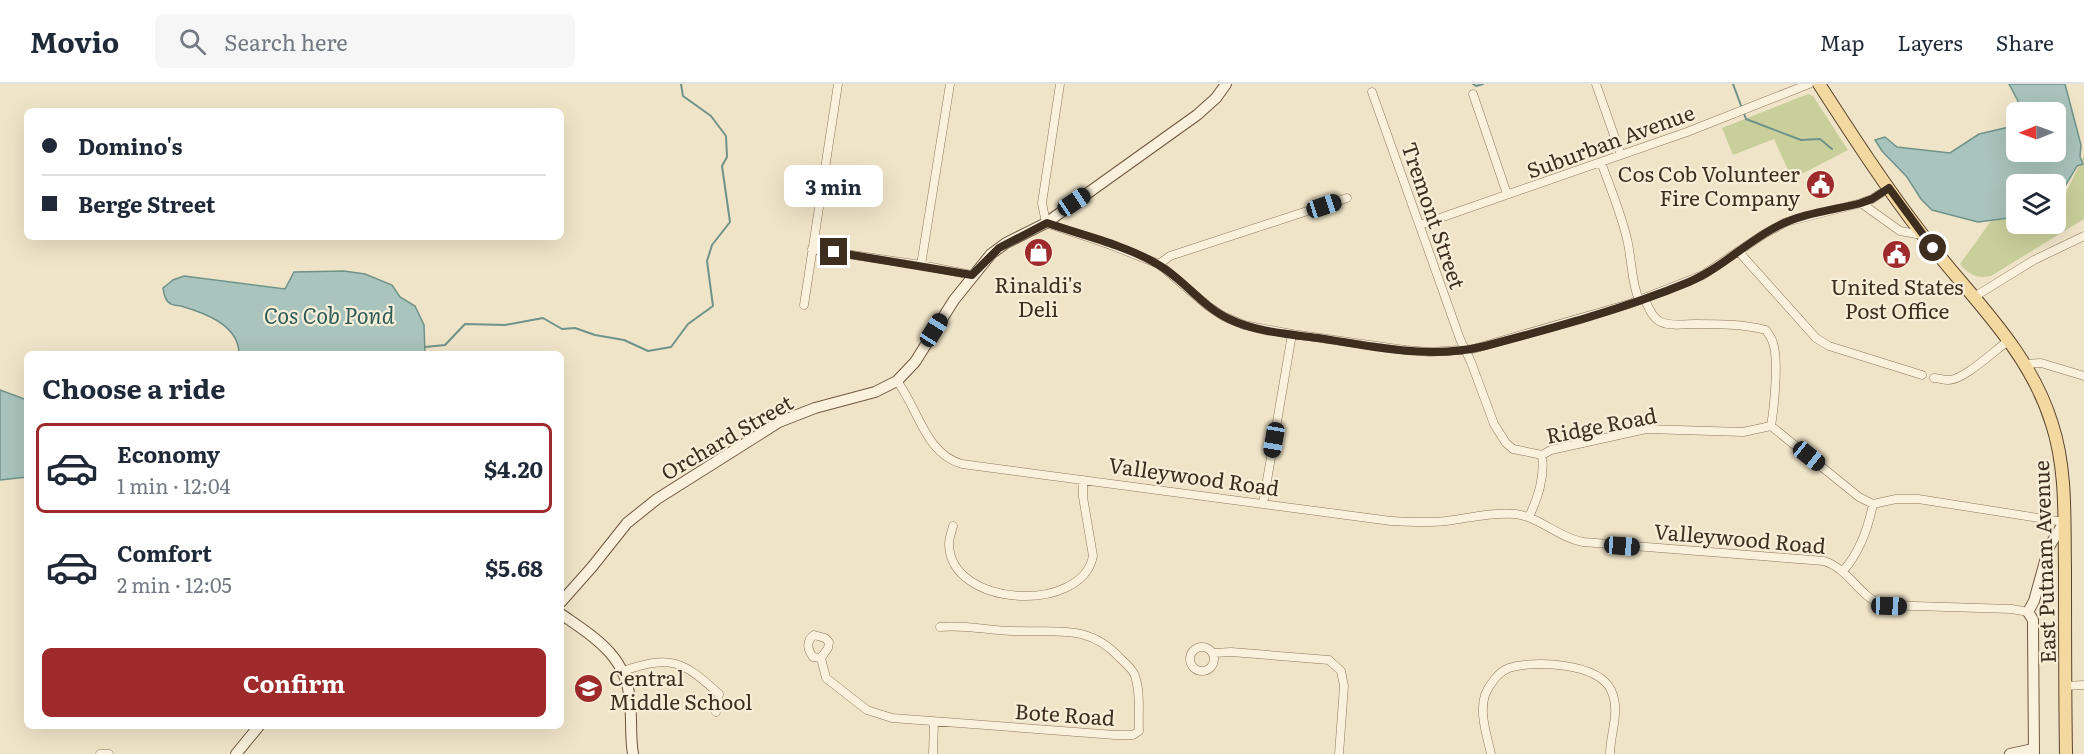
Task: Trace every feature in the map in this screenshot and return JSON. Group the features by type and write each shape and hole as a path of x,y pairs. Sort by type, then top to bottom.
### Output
{"main road":[{"name":"East Putnam Avenue","path":"1819,84 1922,235 2008,340 2043,397 2056,436 2064,482 2066,754"}],"street":[{"path":"804,305 838,84"},
{"path":"921,265 950,84"},
{"path":"1060,84 1042,203 1047,223 1159,264 1223,316 1257,329 1418,351 1465,350 1507,340 1642,299 1703,275 1786,222 1861,203 1889,188"},
{"name":"Orchard Street","path":"564,599 627,523 649,504 779,423 815,408 875,393 897,381 915,362 943,315 972,275 999,248 1047,223 1204,110 1226,84"},
{"path":"1596,84 1621,155"},
{"name":"Suburban Avenue","path":"1420,225 1749,109 1809,84"},
{"name":"Tremont Street","path":"1372,92 1465,350"},
{"path":"1473,94 1507,195"},
{"path":"1601,162 1627,238 1635,291 1651,314 1666,324 1721,324 1766,330 1773,343 1775,372 1771,426 1859,497 1873,504 1896,499 1918,499 2064,522 2049,548 2034,601 2028,612 2033,627 2034,751 2010,754"},
{"path":"1159,264 1170,256 1347,198"},
{"path":"1861,203 1900,231 1922,235"},
{"path":"1974,297 2042,255 2084,236"},
{"path":"812,249 972,275"},
{"path":"1739,252 1816,338 1829,346 1922,375"},
{"path":"1263,504 1292,334"},
{"path":"1934,378 1949,381 1964,375 2008,340"},
{"name":"Ridge Road","path":"1465,350 1494,424 1502,438 1513,449 1542,455 1551,450 1646,429 1743,432 1771,426"},
{"path":"2024,364 2041,363 2084,376"},
{"name":"Valleywood Road","path":"897,381 935,447 954,462 973,466 1408,522 1436,522 1496,514 1517,514 1573,540 1830,563 1843,571 1863,594 1882,605 2012,609 2028,612"},
{"path":"1529,518 1540,487 1544,467 1542,455"},
{"path":"953,526 949,544 954,561 959,570 981,588 1012,596 1056,591 1082,578 1091,564 1093,555 1083,497 1083,480"},
{"name":"Valleywood Road","path":"1843,571 1861,544 1873,504"},
{"path":"564,616 598,640 623,671 630,701 633,754"},
{"name":"Bote Road","path":"821,658 826,678 867,710 892,718 1115,735 1133,735 1138,731 1138,692 1134,674 1117,655 1089,636 1064,631 1016,632 955,626 940,627"},
{"path":"1214,653 1231,652 1329,660 1341,671 1344,686 1339,754"},
{"path":"623,671 661,661 685,666 718,694 716,712"},
{"path":"1491,754 1482,705 1487,689 1502,672 1537,665 1585,670 1601,677 1607,684 1611,690 1615,708 1610,754"},
{"path":"2065,686 2084,685"},
{"path":"933,754 934,722"},
{"path":"237,754 258,729"},
{"path":"100,754 109,754"}],"green space":[{"path":"1808,94 1813,96 1848,150 1792,179 1774,139 1733,155 1722,128"},
{"path":"2084,155 2084,219 2066,230 2066,193"},
{"path":"2006,219 2006,234 2060,234 1991,276 1982,277 1970,273 1960,264 1991,221"}],"water":[{"path":"2009,84 2065,84 2081,145 2080,157 2083,164 2077,166 2066,184 2066,174 2006,174 2006,218 1978,222 1932,210 1875,140 1885,137 1897,147 1950,153 1979,134 2006,128 2006,162 2066,162 2066,102 2018,102"},
{"name":"Cos Cob Pond","path":"344,271 365,274 392,285 400,297 415,306 424,325 425,351 238,351 233,335 227,328 200,312 169,303 164,295 163,288 173,280 184,276 285,289 294,272"},
{"path":"0,390 24,399 24,477 0,480"}],"waterway":[{"path":"425,347 445,345 465,324 505,325 543,318 562,329 575,328 595,335 624,340 648,351 671,347 688,324 713,306 707,261 712,245 730,222 722,166 727,157 726,136 711,116 683,96 681,84"},
{"path":"1473,84 1476,86 1483,84"},
{"path":"1733,84 1746,119 1801,140 1820,139 1832,149"}],"place":[{"name":"Cos Cob Volunteer Fire Company","path":"1821,184"},
{"name":"Rinaldi's Deli","path":"1038,252"},
{"name":"United States Post Office","path":"1897,254"},
{"name":"Central Middle School","path":"588,688"}],"route":[{"path":"834,252 972,275 991,254 1006,243 1047,223 1159,264 1208,306 1238,323 1257,329 1430,352 1485,346 1592,315 1689,282 1711,271 1770,230 1786,222 1861,203 1889,188 1933,248"}]}
